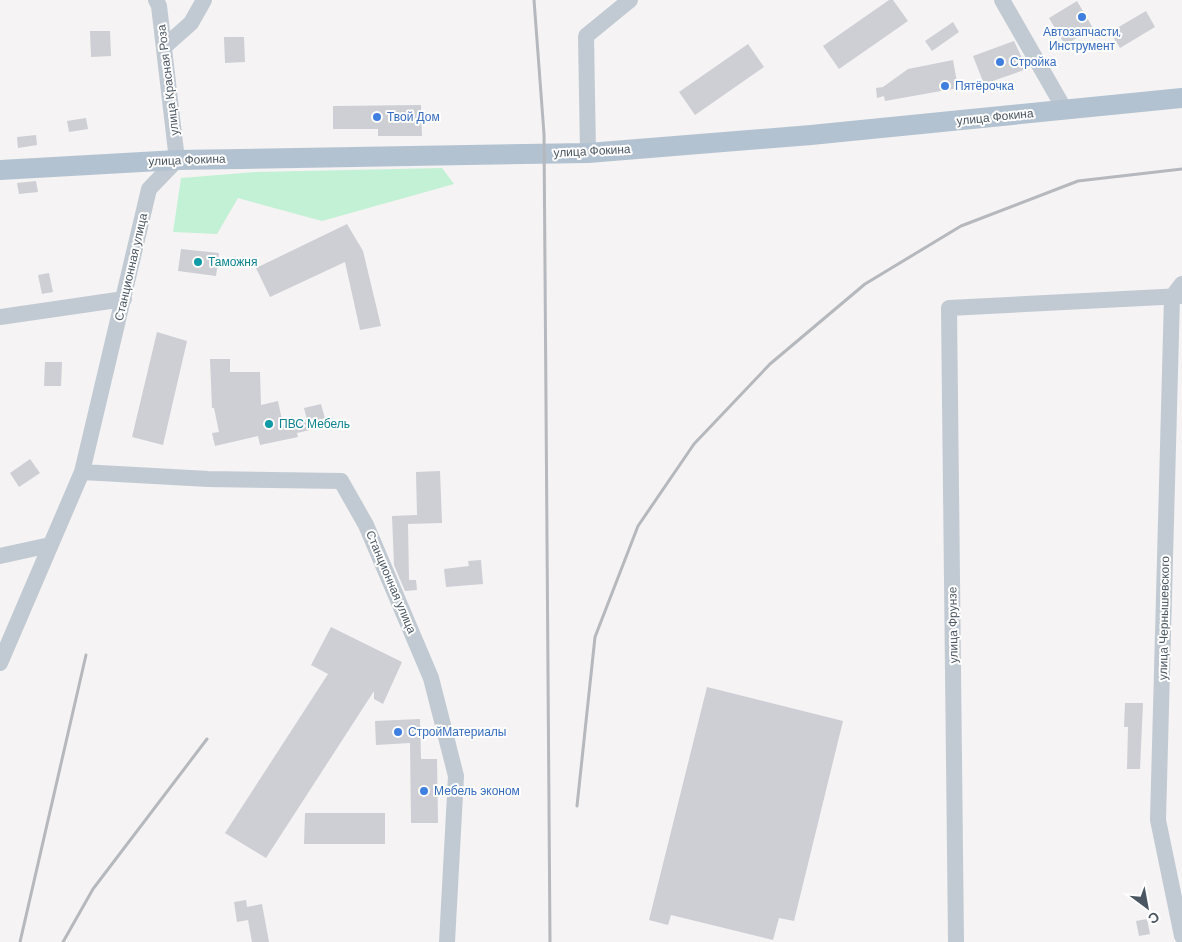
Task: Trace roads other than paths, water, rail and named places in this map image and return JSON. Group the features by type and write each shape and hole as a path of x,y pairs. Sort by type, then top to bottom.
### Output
{"main road":[{"name":"улица Фокина","path":"0,170 177,160 588,153 811,135 1182,98"}],"street":[{"name":"улица Красная Роза","path":"156,0 164,47 177,160"},
{"path":"164,47 191,23 204,0"},
{"path":"588,153 586,36 630,0"},
{"path":"1002,0 1065,110"},
{"name":"Станционная улица","path":"0,663 82,472 149,189 177,160"},
{"name":"улица Фрунзе","path":"956,942 949,308 1179,293"},
{"name":"улица Чернышевского","path":"1179,293 1158,820 1182,936"},
{"path":"0,317 124,299"},
{"name":"Станционная улица","path":"82,472 208,479 341,482 366,525 431,678 456,776 448,942"},
{"path":"0,556 50,545"}],"railway":[{"path":"534,0 544,134 550,942"},
{"path":"577,806 595,637 638,526 694,444 770,364 865,284 961,226 1078,181 1182,169"},
{"path":"20,942 86,655"},
{"path":"63,942 93,889 207,739"}],"place":[{"name":"Автозапчасти, Инструмент","path":"1082,17"},
{"name":"Стройка","path":"1000,62"},
{"name":"Пятёрочка","path":"945,86"},
{"name":"Твой Дом","path":"377,117"},
{"name":"Таможня","path":"198,262"},
{"name":"ПВС Мебель","path":"269,424"},
{"name":"СтройМатериалы","path":"398,732"},
{"name":"Мебель эконом","path":"424,791"}]}
